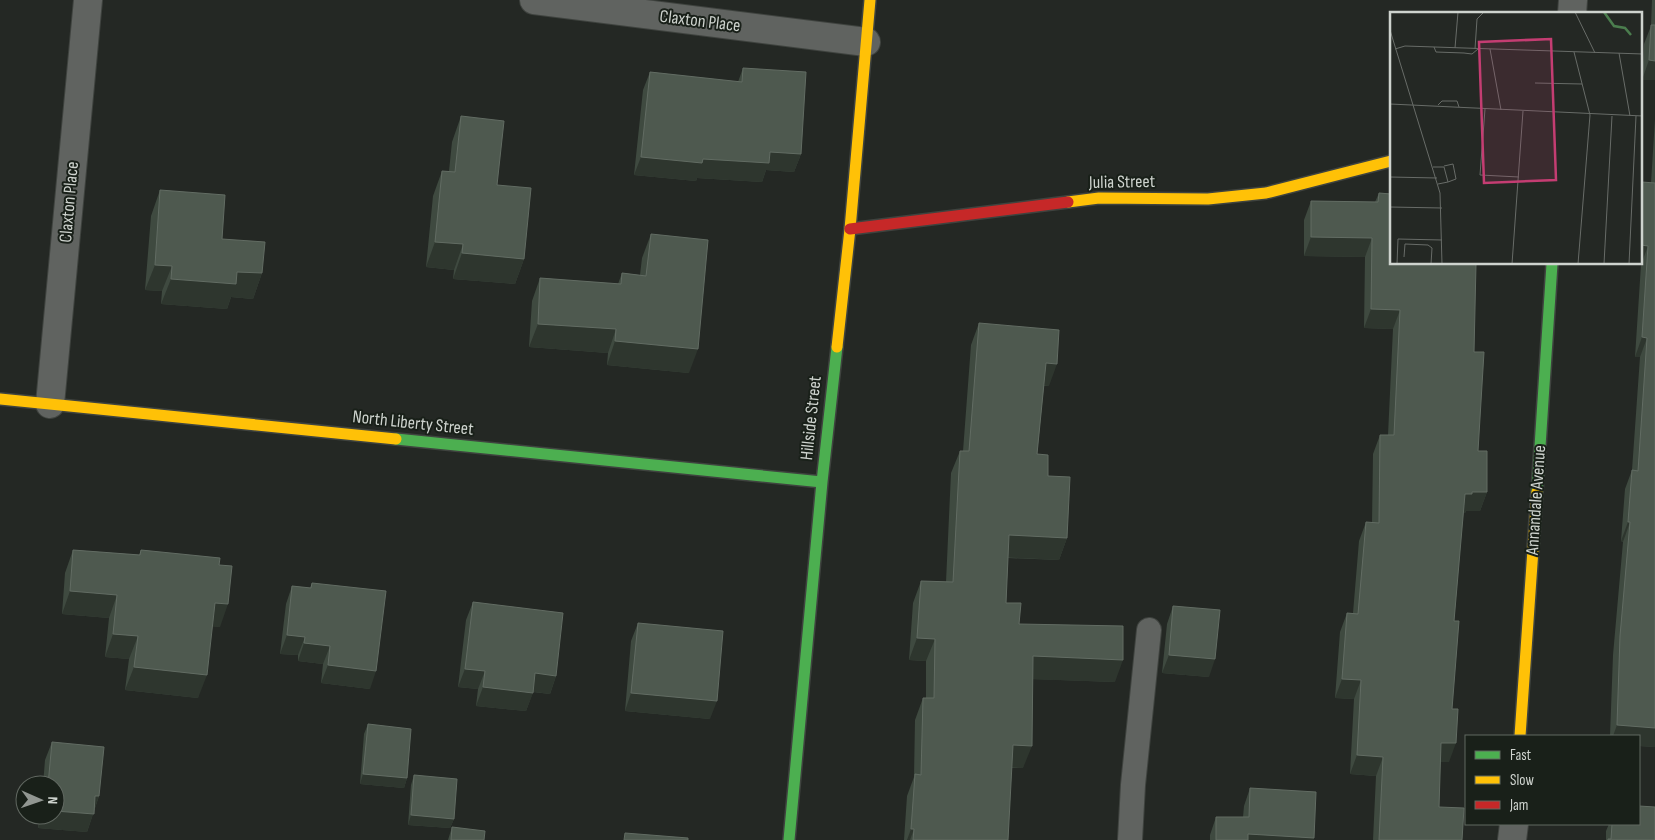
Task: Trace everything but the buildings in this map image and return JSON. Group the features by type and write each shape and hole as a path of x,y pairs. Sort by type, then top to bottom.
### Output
{"street":[{"name":"Claxton Place","path":"50,404 88,0"},
{"name":"Claxton Place","path":"534,0 866,42"},
{"name":"Hillside Street","path":"789,840 822,482 850,229 870,0"},
{"name":"Julia Street","path":"850,229 1099,198 1208,199 1266,193 1390,160"},
{"name":"Annandale Avenue","path":"1520,735 1552,265"},
{"name":"North Liberty Street","path":"0,399 822,482"},
{"path":"1512,840 1514,825"}],"lane":[{"path":"1130,840 1133,785 1149,630"}],"traffic: fast":[{"path":"1537,492 1552,265"},
{"path":"789,840 822,482 837,347"},
{"path":"396,439 822,482"}],"traffic: slow":[{"path":"837,347 850,229 870,0"},
{"path":"1068,202 1099,198 1208,199 1266,193 1390,161"},
{"path":"0,399 396,439"},
{"path":"1520,735 1537,492"}],"traffic: jam":[{"path":"850,229 1068,202"}]}
